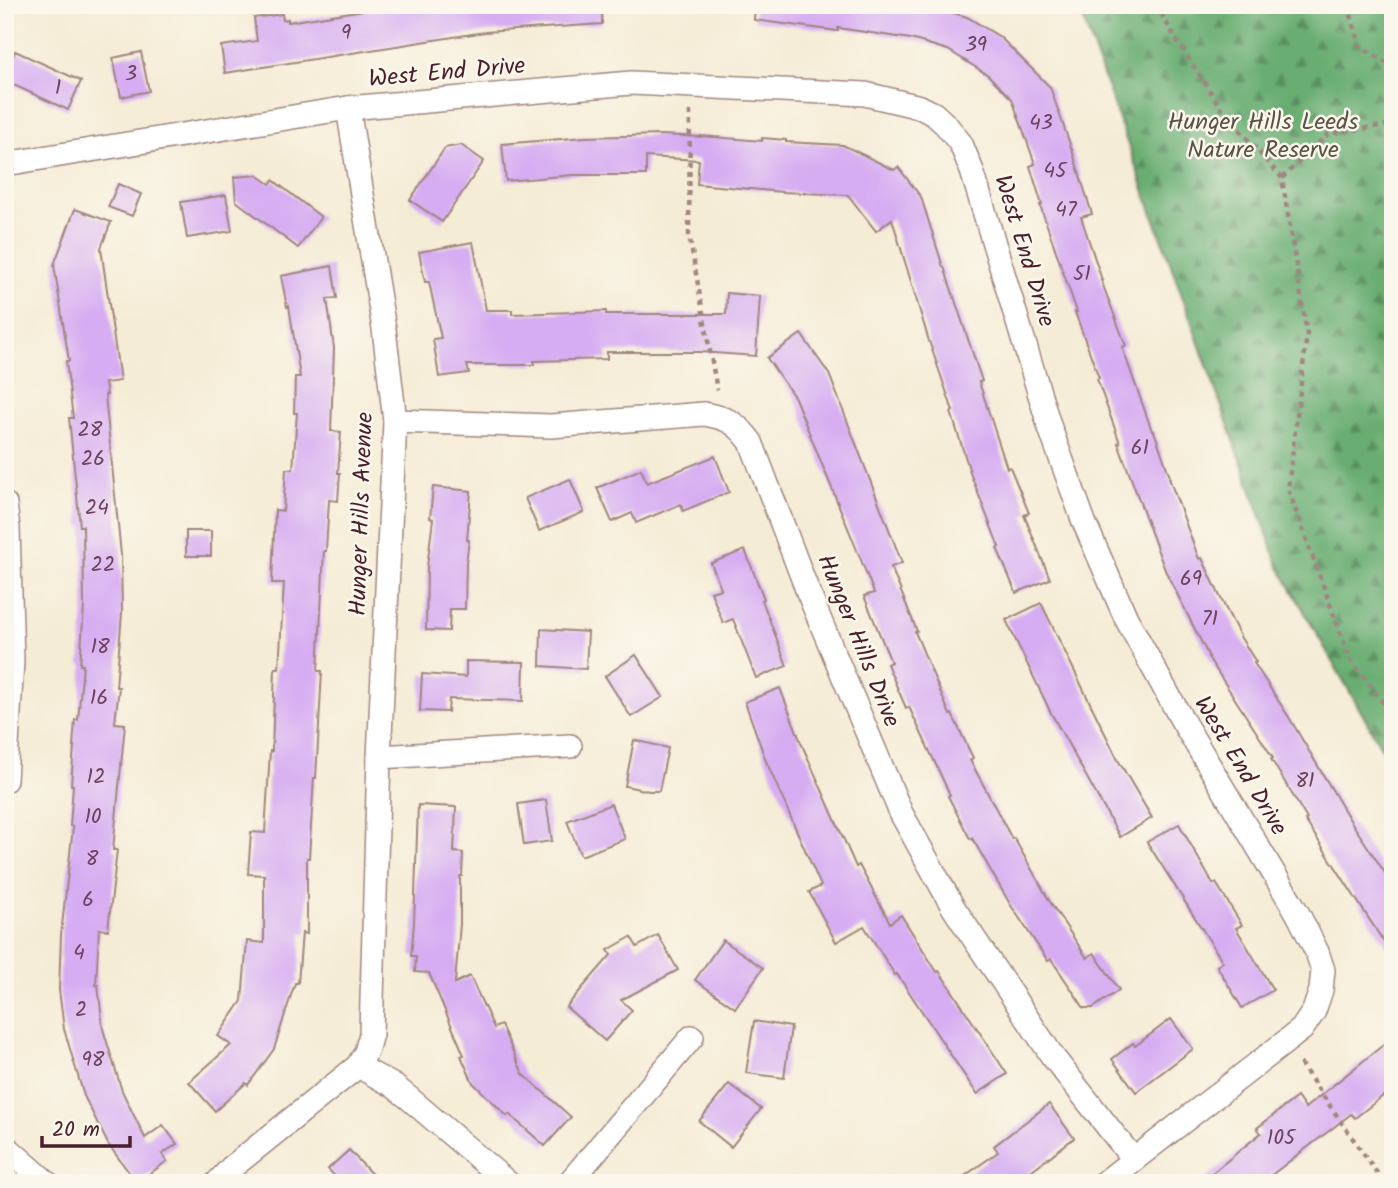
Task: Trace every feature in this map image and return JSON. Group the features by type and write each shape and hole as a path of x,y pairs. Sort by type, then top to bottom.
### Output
{"street":[{"name":"West End Drive","path":"5,164 348,108 631,83 864,94 920,107 934,114 946,125 961,144 972,171 1055,440 1084,522 1125,618 1182,720 1298,914 1323,970 1321,990 1314,1011 1302,1029 1104,1183"},
{"name":"Hunger Hills Avenue","path":"217,1183 231,1168 358,1066 366,1052 371,1034 379,757 395,421 384,329 348,108"},
{"path":"395,421 551,426 704,414 717,416"},
{"name":"Hunger Hills Drive","path":"717,416 732,421 751,442 808,592 901,813 953,907 1053,1057 1133,1159"},
{"path":"5,504 12,661 5,780"},
{"path":"379,757 570,746"},
{"path":"569,1183 692,1037"},
{"path":"358,1066 394,1086 508,1183"},
{"path":"5,1146 47,1183"}],"path":[{"path":"1156,5 1175,39 1223,111 1282,178 1307,334 1288,489 1350,659 1393,716"},
{"path":"1348,5 1360,46 1393,67"},
{"path":"691,86 689,235 718,396 717,416"},
{"path":"1282,178 1328,134 1393,124"},
{"path":"1285,1042 1384,1183"}],"green space":[{"name":"Hunger Hills Leeds Nature Reserve","path":"1078,5 1393,5 1393,768 1279,567"}],"building":[{"path":"395,5 602,5 602,24 485,32 225,73 221,46 257,41 254,18 282,14 283,20 288,19 288,22"},
{"path":"755,5 927,5 967,17 1000,37 1050,87 1092,214 1081,217 1126,346 1122,347 1199,559 1202,558 1241,638 1256,662 1254,663 1393,885 1393,956 1305,820 1307,819 1271,759 1273,758 1208,657 1165,570 1118,443 1097,379 1099,378 1040,205 1030,166 1035,164 1012,99 988,75 948,50 911,39 838,28 838,31 754,20"},
{"path":"15,51 81,81 68,110 5,81 5,73"},
{"path":"141,52 149,91 121,97 113,58"},
{"path":"661,135 762,141 762,138 843,145 894,170 898,167 921,197 982,381 979,382 1007,468 1010,467 1029,513 1024,515 1050,579 1016,593 971,475 892,219 876,231 848,195 697,184 699,160 646,157 646,175 573,175 506,181 502,144 585,137"},
{"path":"461,145 484,161 442,222 410,200 445,148"},
{"path":"257,175 270,184 273,180 321,217 298,248 236,201 234,177"},
{"path":"118,184 141,194 132,216 108,207"},
{"path":"226,195 232,231 187,238 181,202"},
{"path":"75,209 111,222 101,248 120,381 105,383 105,395 121,555 122,613 115,723 125,724 113,850 117,850 108,930 99,929 96,985 103,1029 122,1091 145,1138 163,1125 177,1144 162,1154 167,1161 137,1183 108,1144 84,1096 64,1029 59,990 61,935 73,827 70,826 71,785 75,720 78,720 83,665 80,665 84,606 83,526 80,526 69,418 73,418 66,361 69,361 54,265"},
{"path":"473,242 486,310 512,310 512,314 606,311 606,314 726,314 727,293 760,296 756,356 700,352 607,352 607,359 534,361 534,365 467,365 469,373 439,377 433,339 441,338 429,282 425,282 419,252"},
{"path":"332,266 337,298 327,299 334,348 331,431 341,432 340,473 338,501 329,500 324,551 318,671 322,671 316,778 307,858 307,934 302,933 298,983 295,983 274,1049 248,1085 246,1083 215,1111 189,1082 231,1045 218,1036 242,1001 247,941 264,943 264,875 248,874 251,832 265,833 275,668 279,668 284,583 272,583 275,510 283,511 286,469 293,469 297,413 294,413 295,377 300,377 289,306 287,307 281,276"},
{"path":"801,334 829,374 902,563 891,567 950,715 952,714 973,758 970,760 1012,839 1014,838 1050,902 1087,958 1094,953 1119,990 1093,1008 1084,1008 1010,904 972,838 970,839 909,707 906,708 887,664 891,662 864,596 874,593 859,555 795,398 767,358"},
{"path":"715,456 729,492 683,511 681,504 636,523 632,513 612,522 597,488 641,469 647,483"},
{"path":"570,479 584,512 539,531 525,498"},
{"path":"433,487 471,491 465,609 450,609 449,631 426,630"},
{"path":"186,531 211,531 211,556 186,556"},
{"path":"745,550 787,666 756,678 733,619 723,623 711,592 721,589 711,563"},
{"path":"1041,603 1118,760 1152,818 1120,837 1051,713 1006,620"},
{"path":"541,629 588,632 586,669 540,666"},
{"path":"636,655 663,697 631,717 605,676"},
{"path":"466,661 524,662 523,701 449,699 448,712 420,711 422,674 466,677"},
{"path":"780,688 856,867 859,865 890,923 901,915 1007,1074 977,1094 864,926 836,942 809,892 821,886 766,761 745,702"},
{"path":"634,740 668,748 659,791 625,786"},
{"path":"546,800 552,841 524,845 518,804"},
{"path":"611,804 625,839 581,856 567,821"},
{"path":"418,805 456,807 454,852 463,853 455,983 470,976 494,1028 501,1025 523,1074 571,1117 545,1146 509,1114 507,1116 473,1083 429,973 415,972 416,956 411,956"},
{"path":"1179,824 1213,884 1216,883 1242,925 1236,928 1273,990 1242,1008 1217,966 1223,962 1147,842"},
{"path":"658,935 678,970 621,1000 632,1010 605,1041 566,1007 611,955 608,950 631,937 637,947"},
{"path":"723,940 763,968 735,1008 695,980"},
{"path":"1171,1019 1193,1049 1136,1092 1112,1059 1133,1043 1135,1046"},
{"path":"754,1021 791,1027 784,1078 746,1073"},
{"path":"1393,1037 1393,1088 1355,1118 1351,1114 1261,1183 1200,1183 1261,1133 1257,1128 1297,1097 1305,1108"},
{"path":"729,1084 761,1109 731,1147 699,1121"},
{"path":"1049,1104 1074,1138 1015,1183 955,1183 998,1152 994,1146"},
{"path":"349,1150 380,1183 341,1183 328,1169"}]}
